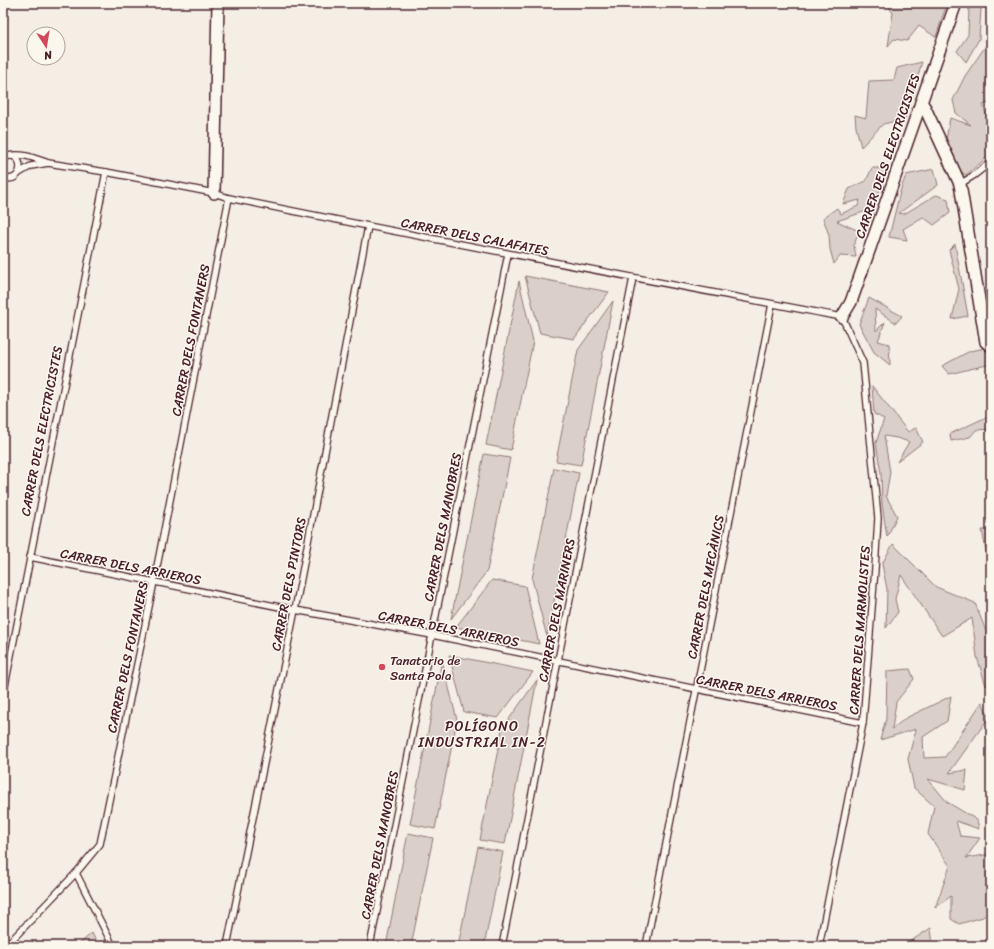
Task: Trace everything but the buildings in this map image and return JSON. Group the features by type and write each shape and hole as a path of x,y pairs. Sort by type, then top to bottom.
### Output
{"street":[{"path":"214,193 218,3"},
{"name":"CARRER DELS ELECTRICISTES","path":"842,317 851,302 956,3"},
{"path":"921,102 926,108 960,184 986,342 991,346"}],"lane":[{"path":"5,157 17,154 48,163"},
{"path":"5,157 15,157 20,163 21,166 19,174"},
{"path":"960,184 991,162"},
{"name":"CARRER DELS CALAFATES","path":"48,163 106,172 508,254 842,317"},
{"path":"3,177 9,179 13,178 31,166 48,163"},
{"name":"CARRER DELS ELECTRICISTES","path":"3,696 106,172"},
{"name":"CARRER DELS FONTANERS","path":"6,946 76,873 100,844 154,582 229,198"},
{"name":"CARRER DELS PINTORS","path":"227,946 295,610 368,226"},
{"name":"CARRER DELS MANOBRES","path":"370,946 508,254"},
{"name":"CARRER DELS MARINERS","path":"502,946 633,278"},
{"name":"CARRER DELS MECÀNICS","path":"646,946 772,304"},
{"name":"CARRER DELS MARMOLISTES","path":"819,946 864,723 878,518 863,363 842,317"},
{"name":"CARRER DELS ARRIEROS","path":"30,557 295,610 432,635 864,723"},
{"path":"76,873 113,946"}],"shaded area":[{"path":"886,3 947,3 936,37 919,26 907,41 894,39 888,46 893,13"},
{"path":"971,3 983,3 981,9 979,39 966,62 957,51 968,35 969,8"},
{"path":"991,20 991,102 983,105 991,130 991,154 966,175 960,171 946,140 950,118 971,125 956,113 953,100 965,76 987,44"},
{"path":"922,62 905,119 883,124 861,147 856,127 855,115 866,118 869,81 894,80 897,68"},
{"path":"872,168 889,168 872,209 837,221 859,231 854,245 856,257 840,256 834,264 830,249 829,235 823,218 837,208 841,214 858,206 860,200 843,204 849,189 866,181"},
{"path":"934,169 938,185 899,213 904,214 936,195 948,199 950,213 934,225 923,217 903,229 907,240 889,237 900,192 906,175"},
{"path":"955,244 968,316 952,319 959,289 949,250"},
{"path":"525,276 609,292 574,339 540,333"},
{"path":"519,281 533,341 511,450 486,445"},
{"path":"869,298 902,316 896,323 875,309 876,331 885,322 878,341 889,344 890,365 874,352 859,324"},
{"path":"613,301 581,465 556,461 578,350"},
{"path":"991,347 991,364 949,374 942,366 970,351"},
{"path":"872,386 908,432 916,428 923,442 897,462 909,442 884,436 890,472 886,496 897,516 887,537 882,504 881,473 876,443 884,419 874,414"},
{"path":"991,415 991,429 976,430 970,437 951,441 950,434"},
{"path":"484,454 510,458 487,571 451,619"},
{"path":"554,468 579,473 547,637 532,579"},
{"path":"982,530 991,530 991,552 987,556"},
{"path":"893,544 936,587 975,603 991,644 991,678 986,686 977,657 972,618 942,636 901,575 895,599 898,612 886,628 887,589 882,564"},
{"path":"492,580 525,586 539,644 456,627"},
{"path":"449,655 533,672 498,718 464,712"},
{"path":"442,660 457,720 435,829 410,824"},
{"path":"910,669 914,679 896,702 892,729 906,718 951,696 947,721 923,737 924,758 945,757 982,702 989,717 949,773 967,770 965,790 928,779 947,802 977,820 979,829 956,821 960,836 980,838 966,858 991,854 991,911 983,917 959,924 951,919 951,896 935,908 950,866 928,834 934,806 914,788 908,759 916,729 880,740 886,719 887,671"},
{"path":"537,680 505,844 480,840 502,729"},
{"path":"408,833 433,838 411,946 386,946"},
{"path":"478,847 503,852 484,946 458,946"},
{"path":"931,928 933,946 903,946"},
{"path":"92,933 98,946 77,946"}],"place":[{"name":"Tanatorio de Santa Pola","path":"382,667"}],"district":[{"name":"POLÍGONO INDUSTRIAL IN-2","path":"482,734"}]}
